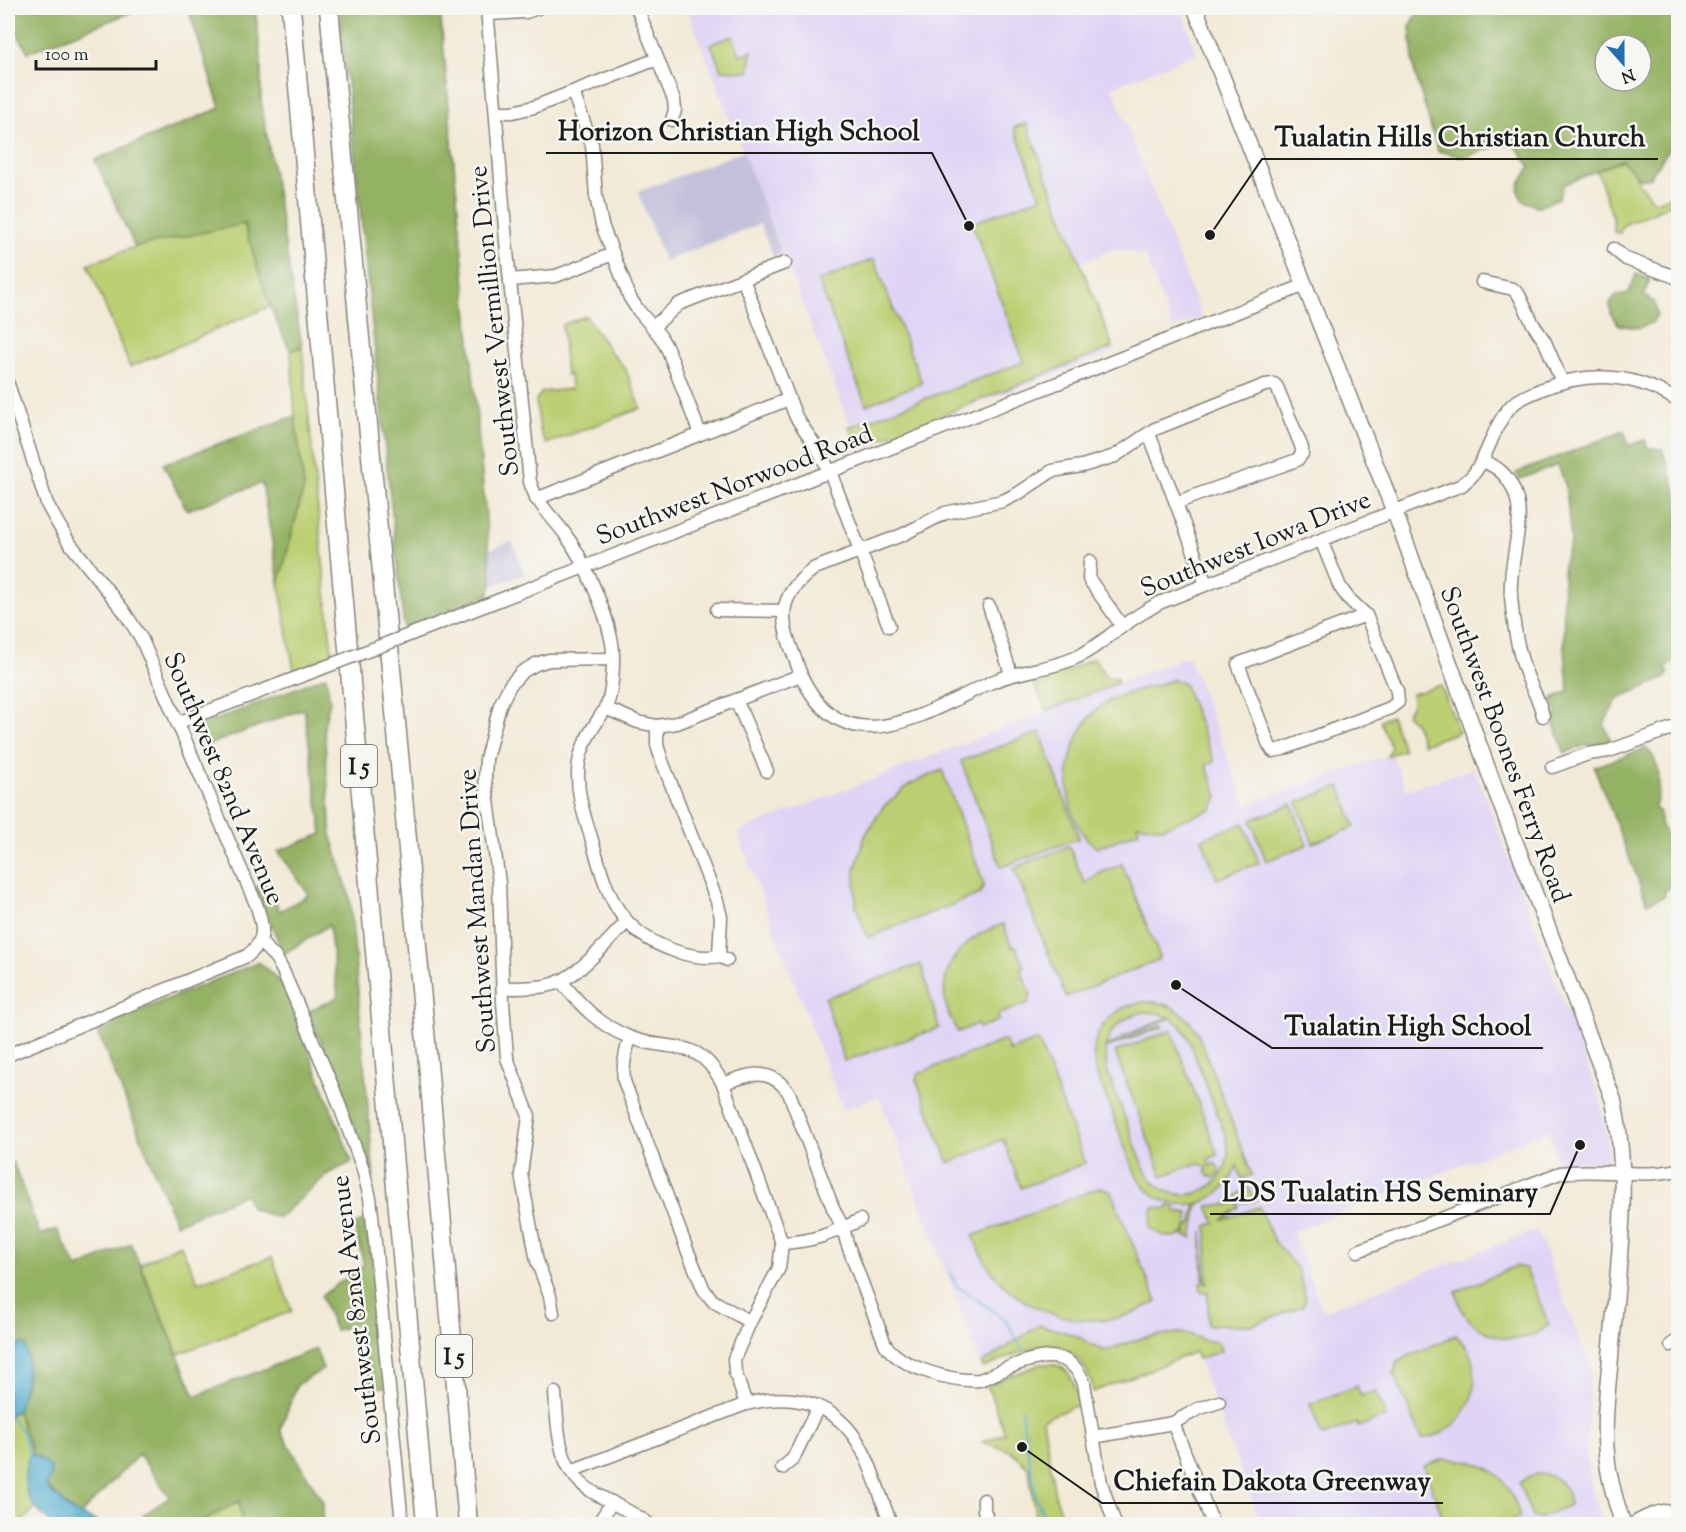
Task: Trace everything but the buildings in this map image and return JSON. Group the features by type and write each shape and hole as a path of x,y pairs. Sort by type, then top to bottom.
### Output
{"highway":[{"name":"I 5","path":"291,8 426,1524"},
{"name":"I 5","path":"329,8 431,1098 468,1524"}],"main road":[{"name":"Southwest Boones Ferry Road","path":"1195,8 1393,511 1616,1112 1623,1174 1605,1438 1609,1477 1623,1524"}],"street":[{"path":"487,11 526,12 538,8"},
{"path":"638,8 674,100 675,110 672,120"},
{"name":"Southwest Vermillion Drive","path":"487,11 529,472 536,499 566,534 584,566 611,637 613,675 605,708 584,742 579,762 578,782 583,813 606,890 627,922 645,937 663,947 686,955 723,958 721,917 717,901 662,761 657,745 657,726"},
{"path":"496,112 522,111 657,59"},
{"path":"573,92 592,145 598,211 613,254 630,298 668,350 700,434"},
{"path":"1614,249 1626,258 1678,278"},
{"path":"510,280 556,276 613,254"},
{"path":"653,327 679,304 785,263"},
{"path":"743,279 802,429 819,451 830,472 888,626"},
{"path":"1482,282 1513,289 1519,295 1545,342 1562,382"},
{"name":"Southwest Norwood Road","path":"177,723 830,472 1305,285"},
{"name":"Southwest Iowa Drive","path":"783,611 784,626 801,675 814,698 831,715 852,724 884,727 898,724 957,700 1011,674 1073,659 1089,651 1158,603 1462,485 1482,461 1498,423 1512,405 1530,394 1562,382 1589,376 1617,377 1667,393 1678,401"},
{"name":"Southwest 82nd Avenue","path":"8,384 47,504 68,542 123,610 141,638 256,904 262,926 260,942 276,958 303,1015 350,1131 365,1176 375,1242 402,1524"},
{"path":"717,610 783,611 786,601 802,577 815,568 902,535 945,513 1003,501 1052,471 1115,456 1155,429 1265,385 1274,384 1302,448 1302,454 1297,460 1176,503"},
{"path":"536,499 789,399"},
{"path":"1149,434 1206,584"},
{"path":"1482,461 1493,464 1506,476 1517,502 1520,518 1511,573 1511,594 1520,655 1528,680 1541,703 1543,716"},
{"path":"1320,540 1340,587 1366,615 1397,691 1398,702 1390,708 1273,751 1238,664 1366,615"},
{"path":"1090,561 1089,579 1122,626"},
{"path":"989,606 1011,674"},
{"name":"Southwest Mandan Drive","path":"553,1313 550,1296 537,1261 531,1220 522,1183 521,1170 529,1116 507,1058 499,883 485,778 486,759 500,705 510,685 522,672 549,660 612,659"},
{"path":"605,708 638,722 657,726 677,723 801,675"},
{"path":"736,700 767,771"},
{"path":"1552,767 1588,754 1609,751 1678,726"},
{"path":"503,988 546,986 561,981 574,973 627,922"},
{"path":"8,1055 239,959 256,949 260,942"},
{"path":"561,981 575,999 600,1022 630,1038 683,1047 695,1052 715,1068 723,1084 782,1244 779,1268 750,1322 734,1359 735,1372 746,1404"},
{"path":"630,1038 625,1053 624,1082 704,1290 713,1301 750,1322"},
{"path":"723,1084 756,1074 775,1079 785,1087 843,1228 885,1344 893,1355 936,1374 972,1380 980,1380 1035,1358 1058,1357 1072,1364 1082,1378 1101,1483 1115,1524"},
{"path":"1358,1251 1553,1175 1576,1171 1660,1174 1678,1170"},
{"path":"782,1244 805,1242 824,1237 860,1220"},
{"path":"555,1393 559,1443 565,1462 571,1471 583,1486 636,1514 649,1524"},
{"path":"571,1471 746,1404 776,1398 790,1399 818,1407 839,1421 857,1440 891,1524"},
{"path":"1093,1437 1173,1423 1198,1409 1220,1402"},
{"path":"782,1468 793,1459 818,1407"},
{"path":"1173,1423 1213,1524"},
{"path":"984,1500 984,1510 989,1524"},
{"path":"598,1524 612,1502"},
{"path":"1633,1524 1664,1511 1675,1512"},
{"path":"1655,1524 1668,1520 1675,1512"}],"shaded area":[{"path":"687,8 1180,8 1197,53 1112,87 1202,318 1173,329 1145,256 1117,248 1079,263 1114,352 859,448"},
{"path":"743,151 782,254 774,258 760,224 664,261 638,192"},
{"path":"512,541 525,574 492,585 489,550"},
{"path":"1188,656 1246,805 1392,754 1406,790 1474,768 1600,1098 1608,1158 1602,1163 1578,1162 1558,1165 1549,1130 1292,1232 1323,1311 1537,1230 1590,1367 1587,1454 1592,1489 1603,1524 1261,1524 1198,1359 1221,1351 1218,1342 1178,1333 1145,1337 1104,1351 1075,1335 1039,1325 981,1364 879,1096 843,1110 737,832"}],"green space":[{"path":"8,8 143,8 28,52 8,18"},
{"path":"188,8 255,8 261,57 261,100 302,347 291,351 270,305 244,224 135,247 95,160 220,108"},
{"path":"339,8 440,8 492,585 489,594 404,628"},
{"path":"1420,8 1678,8 1678,136 1650,177 1640,179 1622,160 1563,185 1559,198 1539,207 1523,201 1518,191 1520,183 1531,167 1516,146 1501,145 1464,157 1438,151 1414,70 1410,27"},
{"path":"733,36 740,55 752,51 749,72 721,70 711,44"},
{"path":"1026,123 1113,347 859,448 849,427 1024,362 972,223 1041,197 1014,128"},
{"path":"1627,152 1640,186 1644,187 1650,199 1657,201 1678,193 1678,201 1622,226 1620,233 1614,232 1613,218 1595,164"},
{"path":"244,223 270,306 130,367 88,264 135,247"},
{"path":"874,259 922,383 866,405 818,281"},
{"path":"1636,274 1650,279 1644,295 1655,303 1657,314 1652,323 1638,328 1619,325 1611,314 1610,303 1616,295 1629,293"},
{"path":"586,316 609,350 625,368 641,408 546,444 540,431 536,400 542,392 571,389 570,375 566,375 562,325"},
{"path":"302,347 332,654 294,671 279,583 304,487 295,416 291,351"},
{"path":"295,416 304,487 279,583 262,483 187,510 163,464"},
{"path":"1624,431 1629,446 1645,440 1648,448 1662,449 1676,493 1679,515 1676,539 1678,542 1678,658 1666,668 1668,674 1664,679 1618,698 1604,724 1611,741 1583,746 1565,753 1552,718 1558,715 1552,699 1569,691 1564,651 1563,565 1571,541 1566,487 1558,465 1520,479 1516,473"},
{"path":"1094,658 1106,677 1116,678 1118,683 1047,711 1031,678 1066,671"},
{"path":"326,676 330,701 324,726 331,834 350,898 374,1178 309,1011 338,997 329,925 284,954 255,888 266,883 280,911 309,895 278,851 322,834 304,709 200,748 193,729"},
{"path":"1173,680 1182,682 1185,686 1214,761 1206,765 1218,796 1212,809 1162,828 1137,824 1139,831 1097,848 1083,833 1073,815 1069,795 1068,773 1072,752 1080,732 1092,715 1114,698"},
{"path":"1441,685 1459,732 1423,744 1415,723 1406,714 1412,705 1412,694"},
{"path":"1391,716 1404,750 1387,756 1391,748 1380,721"},
{"path":"1040,732 1079,838 1001,867 961,761"},
{"path":"1646,748 1652,754 1658,768 1659,792 1655,808 1660,812 1660,824 1670,842 1673,883 1664,893 1665,896 1647,903 1594,767"},
{"path":"942,770 984,884 980,894 867,938 856,905 855,870 865,836 883,807 910,784"},
{"path":"1340,786 1355,827 1313,843 1297,803"},
{"path":"1292,804 1307,845 1266,861 1251,820"},
{"path":"1244,823 1259,863 1217,879 1202,839"},
{"path":"1069,846 1085,884 1096,875 1122,864 1159,955 1158,960 1066,997 1014,868"},
{"path":"1003,924 1012,947 1016,946 1024,967 1020,969 1031,995 1028,1003 998,1015 999,1020 979,1028 977,1024 958,1032 949,1014 945,997 945,981 950,966 958,953 970,941"},
{"path":"259,962 283,984 352,1162 328,1174 279,1218 252,1209 245,1194 176,1224 96,1028"},
{"path":"921,964 939,1028 844,1061 825,998"},
{"path":"1143,1002 1162,1003 1175,1009 1190,1021 1198,1033 1252,1175 1242,1179 1237,1166 1231,1179 1222,1190 1198,1204 1192,1238 1185,1236 1189,1224 1191,1225 1196,1204 1177,1204 1160,1199 1140,1181 1095,1065 1094,1047 1103,1025 1120,1010","holes":["1146,1012 1169,1017 1120,1038 1171,1018 1180,1025 1188,1037 1227,1140 1228,1158 1222,1174 1212,1185 1199,1192 1184,1195 1169,1192 1155,1183 1144,1168 1107,1070 1105,1048 1163,1027 1162,1025 1106,1046 1115,1027 1132,1015"]},
{"path":"1171,1030 1218,1155 1208,1159 1211,1166 1214,1163 1218,1167 1220,1173 1215,1178 1205,1172 1208,1168 1198,1163 1162,1176 1115,1052"},
{"path":"1005,1040 1009,1051 1038,1040 1085,1163 1021,1188 1003,1139 949,1163 916,1079 919,1073"},
{"path":"13,1162 40,1235 57,1229 77,1268 131,1244 195,1396 316,1349 323,1369 297,1385 280,1430 323,1502 323,1524 242,1524 239,1501 198,1524 150,1524 143,1515 170,1497 139,1454 80,1515 69,1508 46,1485 51,1476 44,1461 33,1455 17,1411 27,1379 13,1351 8,1366 8,1166"},
{"path":"1248,1186 1255,1201 1237,1203 1239,1207 1222,1220 1259,1207 1274,1241 1297,1268 1306,1298 1303,1306 1252,1325 1208,1325 1208,1292 1201,1292 1200,1283 1203,1282 1202,1231 1205,1282 1207,1283 1207,1226 1215,1223 1208,1206 1233,1204 1232,1200"},
{"path":"1101,1187 1111,1192 1157,1302 1118,1318 1082,1320 1047,1312 1015,1295 990,1269 973,1236"},
{"path":"1169,1205 1175,1207 1175,1211 1189,1213 1185,1233 1167,1236 1158,1234 1150,1228 1153,1207 1167,1209"},
{"path":"367,1219 385,1387 372,1388 358,1324 335,1330 321,1296 364,1265 354,1225"},
{"path":"180,1244 198,1282 272,1257 292,1311 178,1354 140,1264"},
{"path":"1516,1266 1526,1269 1549,1325 1523,1338 1503,1338 1475,1325 1461,1308 1456,1292"},
{"path":"1039,1325 1075,1335 1104,1351 1145,1337 1178,1333 1218,1342 1221,1351 1198,1359 1195,1352 1093,1392 1088,1373 1083,1365 1069,1352 1060,1348 1050,1346 1033,1348 983,1368 981,1364"},
{"path":"1456,1335 1468,1350 1473,1361 1475,1373 1471,1398 1459,1419 1450,1428 1440,1434 1422,1439 1394,1374 1397,1361"},
{"path":"1041,1364 1051,1364 1065,1369 1073,1381 1077,1396 1078,1405 1043,1419 1055,1495 1066,1524 1039,1524 1035,1515 1029,1468 1011,1451 982,1442 1005,1433 987,1385"},
{"path":"1357,1386 1361,1396 1376,1391 1386,1417 1358,1427 1357,1423 1322,1436 1310,1404"},
{"path":"17,1411 33,1455 30,1454 32,1503 36,1507 20,1524 8,1500 8,1421 9,1415"},
{"path":"1444,1459 1472,1462 1494,1472 1510,1490 1520,1517 1502,1524 1445,1524 1424,1466"},
{"path":"1538,1474 1551,1476 1561,1482 1567,1492 1570,1505 1538,1519 1532,1517 1519,1483"},
{"path":"239,1501 242,1524 198,1524"}],"water":[{"path":"19,1344 25,1345 27,1370 17,1411 9,1415 8,1369"},
{"path":"30,1453 51,1467 51,1476 46,1485 50,1492 60,1498 71,1511 103,1524 51,1524 33,1505 26,1490 25,1472"}],"waterway":[{"path":"950,1272 956,1285 1006,1320 1022,1348"},
{"path":"8,1323 11,1333 19,1344"},
{"path":"1021,1409 1036,1497 1047,1524"},
{"path":"8,1413 22,1432 30,1455"}],"place":[{"name":"Horizon Christian High School","path":"969,226"},
{"name":"Tualatin Hills Christian Church","path":"1210,235"},
{"name":"Tualatin High School","path":"1176,985"},
{"name":"LDS Tualatin HS Seminary","path":"1580,1145"},
{"name":"Chiefain Dakota Greenway","path":"1022,1447"}]}
